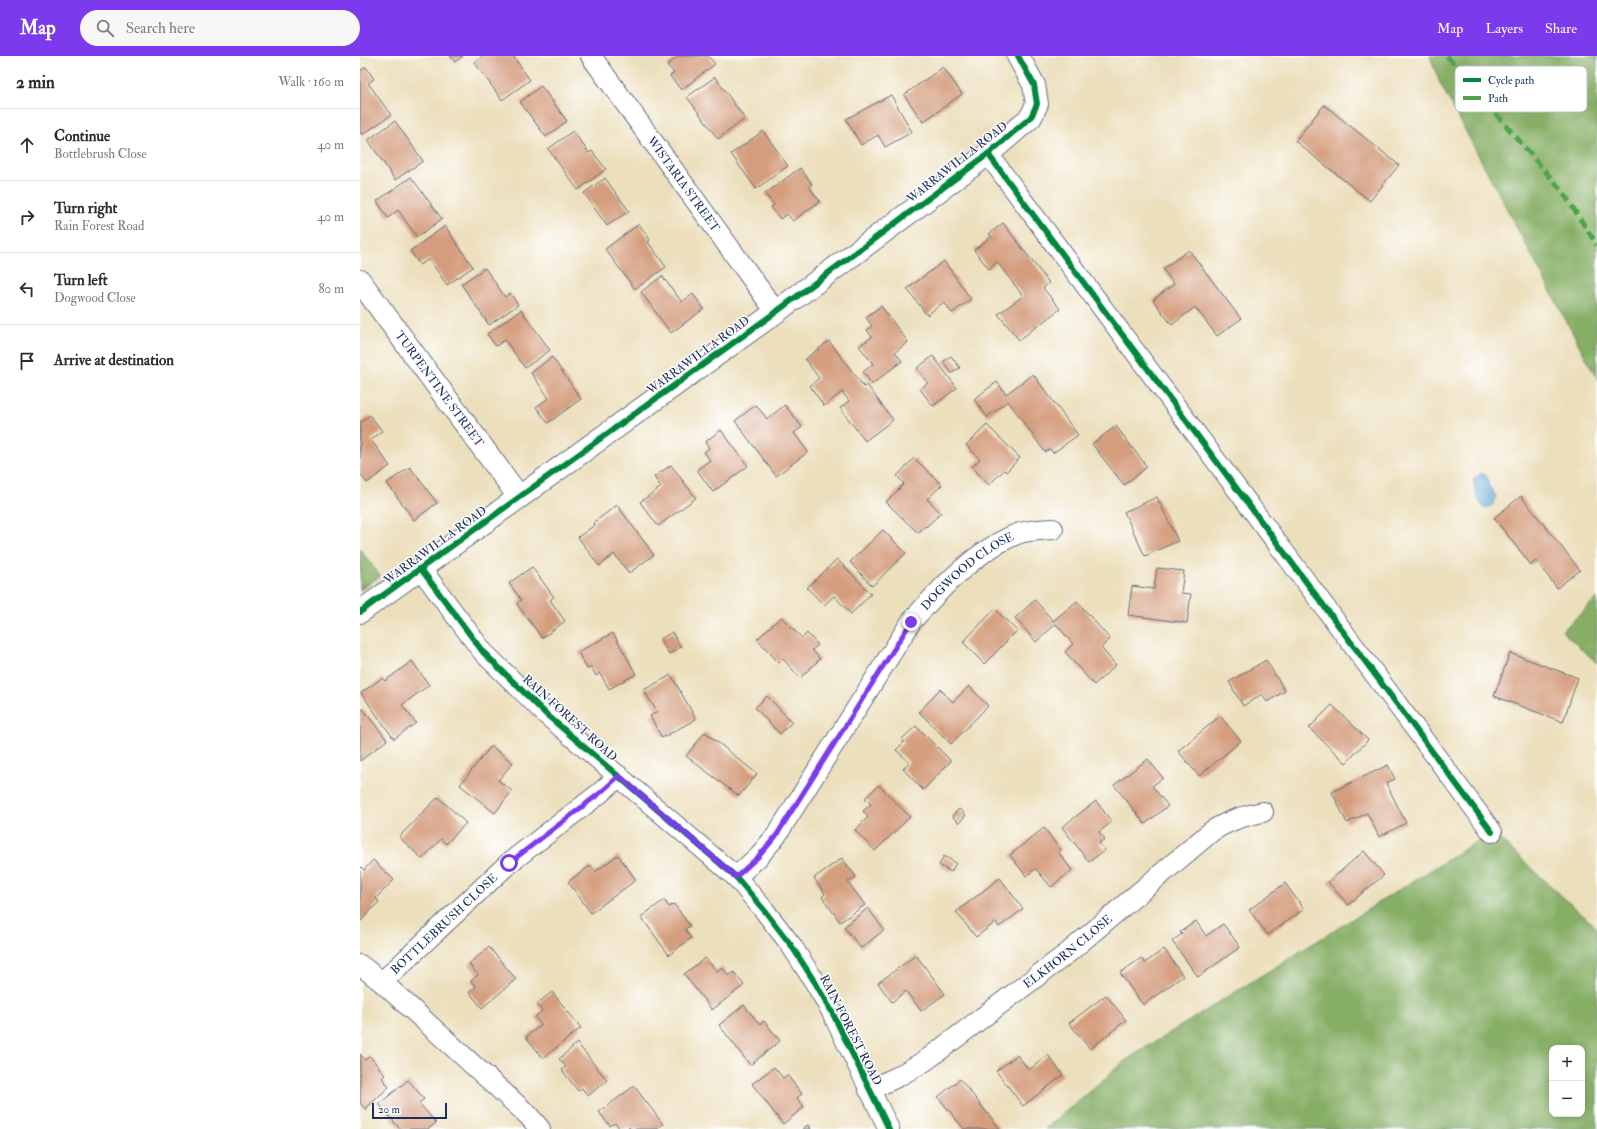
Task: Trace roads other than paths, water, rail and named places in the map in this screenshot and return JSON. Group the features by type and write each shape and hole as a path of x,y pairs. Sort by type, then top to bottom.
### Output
{"street":[{"name":"WISTARIA STREET","path":"591,56 776,312"},
{"name":"WARRAWILLA ROAD","path":"360,612 776,312 988,154 1031,117 1037,104 1034,85 1018,56"},
{"path":"988,154 1492,832"},
{"name":"TURPENTINE STREET","path":"360,281 519,497"},
{"name":"DOGWOOD CLOSE","path":"736,877 758,857 776,836 911,622 939,590 994,546 1018,534 1034,530 1053,529"},
{"name":"RAIN FOREST ROAD","path":"421,568 483,652 547,715 736,877 764,910 791,944 816,984 889,1129"},
{"name":"BOTTLEBRUSH CLOSE","path":"382,982 509,863 600,793 619,776"},
{"name":"ELKHORN CLOSE","path":"869,1090 897,1077 925,1061 1069,952 1212,832 1225,823 1239,817 1263,812"},
{"name":"BOTTLEBRUSH CLOSE","path":"360,965 382,982 528,1114 540,1129"}],"water":[{"path":"1482,473 1487,476 1489,486 1496,496 1494,504 1485,509 1480,504 1478,499 1474,481 1474,478"}]}
